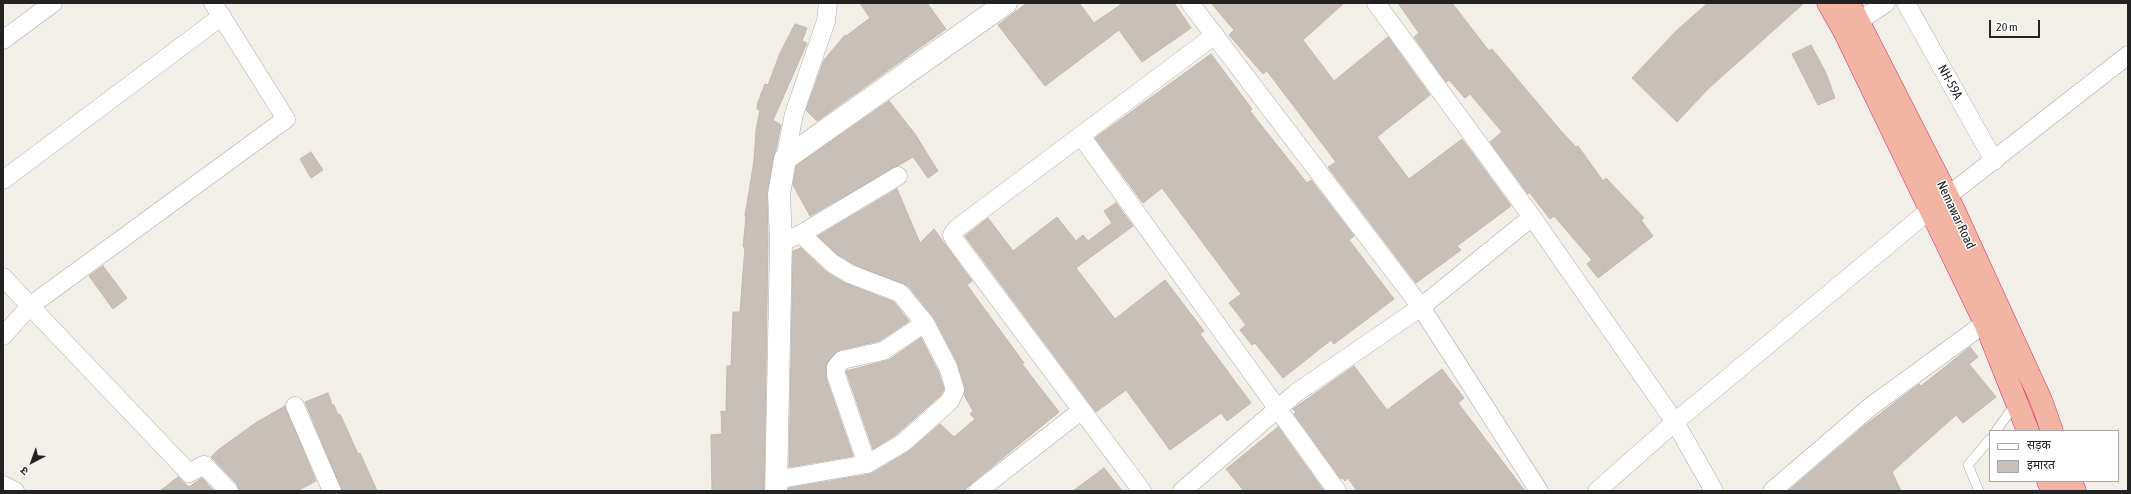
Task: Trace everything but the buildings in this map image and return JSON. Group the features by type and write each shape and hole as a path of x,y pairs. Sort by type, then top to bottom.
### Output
{"highway":[{"name":"Nemawar Road","path":"1828,3 1851,18 1940,203 2040,400 2052,430"},
{"name":"Nemawar Road","path":"1940,203 1985,323 2028,430"}],"street":[{"path":"3,40 53,3"},
{"path":"801,234 832,263 850,274 900,293 925,323 948,368 954,386 954,396 941,410 903,443 867,464 775,486 781,242 779,194 794,114 826,21 828,3"},
{"path":"785,159 1006,3"},
{"path":"1190,3 1216,35 1421,307 1539,491"},
{"path":"1376,3 1532,217 1675,422 1714,491"},
{"path":"1851,18 1886,3"},
{"name":"NH-59A","path":"1906,3 1994,161"},
{"path":"3,180 218,10 286,119 30,306 3,336"},
{"path":"1142,491 952,235 956,229 1216,35"},
{"path":"1597,491 1675,422 1940,203 2128,55"},
{"path":"1081,136 1337,491"},
{"path":"781,242 801,234 898,176"},
{"path":"1182,491 1278,411 1296,393 1421,307 1532,217"},
{"path":"3,277 189,473 204,465 229,491"},
{"path":"867,464 836,375 836,366 842,360 883,350 925,323"},
{"path":"1772,491 1870,407 1985,323"},
{"path":"295,406 331,490"},
{"path":"978,491 1082,410"},
{"path":"3,485 15,491"}],"lane":[{"path":"1997,430 2017,402"},
{"path":"1979,491 1968,465 1989,440"}]}
